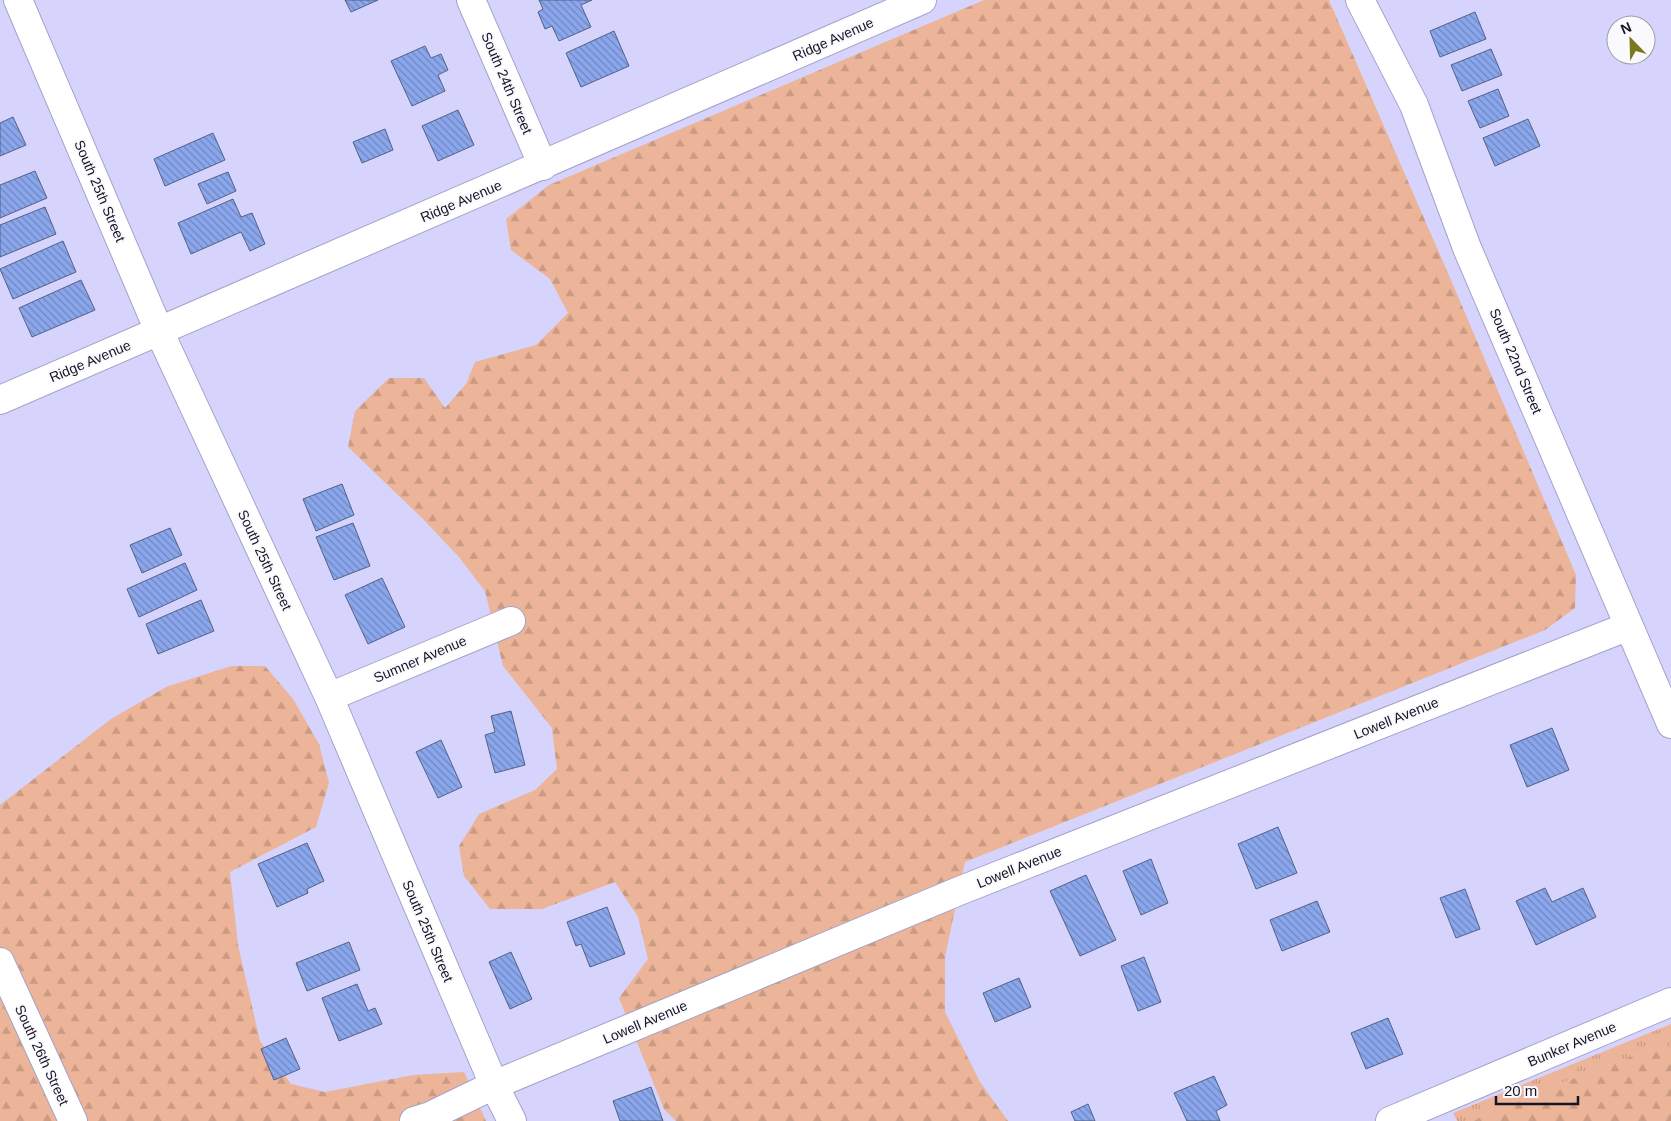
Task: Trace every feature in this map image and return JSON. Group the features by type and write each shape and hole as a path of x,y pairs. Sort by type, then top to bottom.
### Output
{"street":[{"name":"South 25th Street","path":"18,0 160,331 329,697 494,1085 512,1121"},
{"name":"South 24th Street","path":"471,0 543,166"},
{"name":"South 22nd Street","path":"1360,0 1414,105 1467,248 1671,724"},
{"name":"Ridge Avenue","path":"0,400 920,1"},
{"name":"Sumner Avenue","path":"329,697 511,621"},
{"name":"Lowell Avenue","path":"414,1121 430,1116 494,1085 959,891 1630,626"},
{"name":"South 26th Street","path":"0,962 72,1121"},
{"name":"Bunker Avenue","path":"1390,1121 1671,1002"}],"green space":[{"path":"984,0 1329,0 1454,287 1576,575 1575,608 1545,630 965,862 945,957 945,1012 980,1082 1008,1121 676,1121 664,1109 619,998 648,959 638,917 615,882 542,909 490,909 464,876 459,846 479,814 535,790 557,769 552,728 503,666 485,591 459,557 421,517 348,447 355,411 389,378 424,378 445,408 466,384 475,362 536,345 568,313 550,279 511,250 506,219 549,185"},
{"path":"231,666 265,666 293,699 319,744 329,783 316,827 230,872 238,945 260,1041 291,1084 325,1092 413,1075 464,1072 486,1121 0,1121 0,805 111,719 166,687"},
{"path":"1671,1024 1671,1051 1640,1053 1491,1110 1474,1121 1457,1121 1453,1113"},
{"path":"1671,1051 1671,1121 1474,1121 1491,1110 1640,1053"}],"building":[{"path":"345,0 378,0 351,12"},
{"path":"539,0 592,0 581,5 591,27 559,41 552,26 545,29 538,12 543,9"},
{"path":"1475,12 1486,39 1440,57 1430,31"},
{"path":"614,31 629,66 581,87 566,53"},
{"path":"425,46 431,58 441,54 448,70 438,75 445,91 412,106 391,61"},
{"path":"1491,49 1502,75 1462,91 1451,65"},
{"path":"1498,89 1509,116 1480,128 1468,101"},
{"path":"458,110 474,145 438,161 422,126"},
{"path":"13,117 26,145 0,156 0,123"},
{"path":"1528,119 1540,146 1495,166 1483,138"},
{"path":"385,129 393,150 362,163 353,142"},
{"path":"213,133 225,160 165,186 154,159"},
{"path":"35,171 47,198 0,218 0,185"},
{"path":"228,172 236,191 207,204 198,184"},
{"path":"233,199 241,217 252,213 265,244 250,251 241,232 191,254 178,223"},
{"path":"45,207 56,234 0,257 0,225"},
{"path":"63,241 76,272 13,299 0,269"},
{"path":"81,280 95,310 32,337 19,308"},
{"path":"342,484 354,515 316,531 303,499"},
{"path":"353,523 370,566 334,580 316,537"},
{"path":"170,528 182,555 142,573 130,545"},
{"path":"185,563 197,590 139,617 127,589"},
{"path":"382,578 405,627 368,644 345,595"},
{"path":"201,600 214,631 158,654 146,624"},
{"path":"511,711 525,765 495,773 485,735 495,732 491,716"},
{"path":"1552,728 1569,770 1527,787 1510,745"},
{"path":"441,740 462,787 438,798 416,752"},
{"path":"1278,827 1297,873 1256,889 1238,844"},
{"path":"307,843 324,881 307,889 308,893 277,907 258,864"},
{"path":"1151,859 1168,903 1141,915 1123,871"},
{"path":"1086,875 1116,940 1080,956 1050,891"},
{"path":"1545,888 1552,902 1583,888 1596,917 1536,945 1516,901"},
{"path":"1465,889 1480,929 1456,938 1440,898"},
{"path":"1317,901 1330,932 1282,951 1270,920"},
{"path":"607,907 625,954 590,967 581,944 576,946 567,922"},
{"path":"349,942 360,970 307,991 296,963"},
{"path":"511,952 532,999 510,1009 489,962"},
{"path":"1144,957 1161,1002 1138,1011 1121,966"},
{"path":"1019,978 1031,1007 995,1022 983,993"},
{"path":"357,984 368,1011 375,1008 382,1024 339,1041 322,998"},
{"path":"1388,1018 1403,1054 1366,1069 1351,1033"},
{"path":"286,1038 300,1069 274,1080 261,1049"},
{"path":"1214,1076 1227,1105 1216,1111 1220,1121 1187,1121 1174,1093"},
{"path":"651,1087 663,1121 620,1121 613,1101"},
{"path":"1088,1104 1095,1121 1075,1121 1071,1112"}]}
